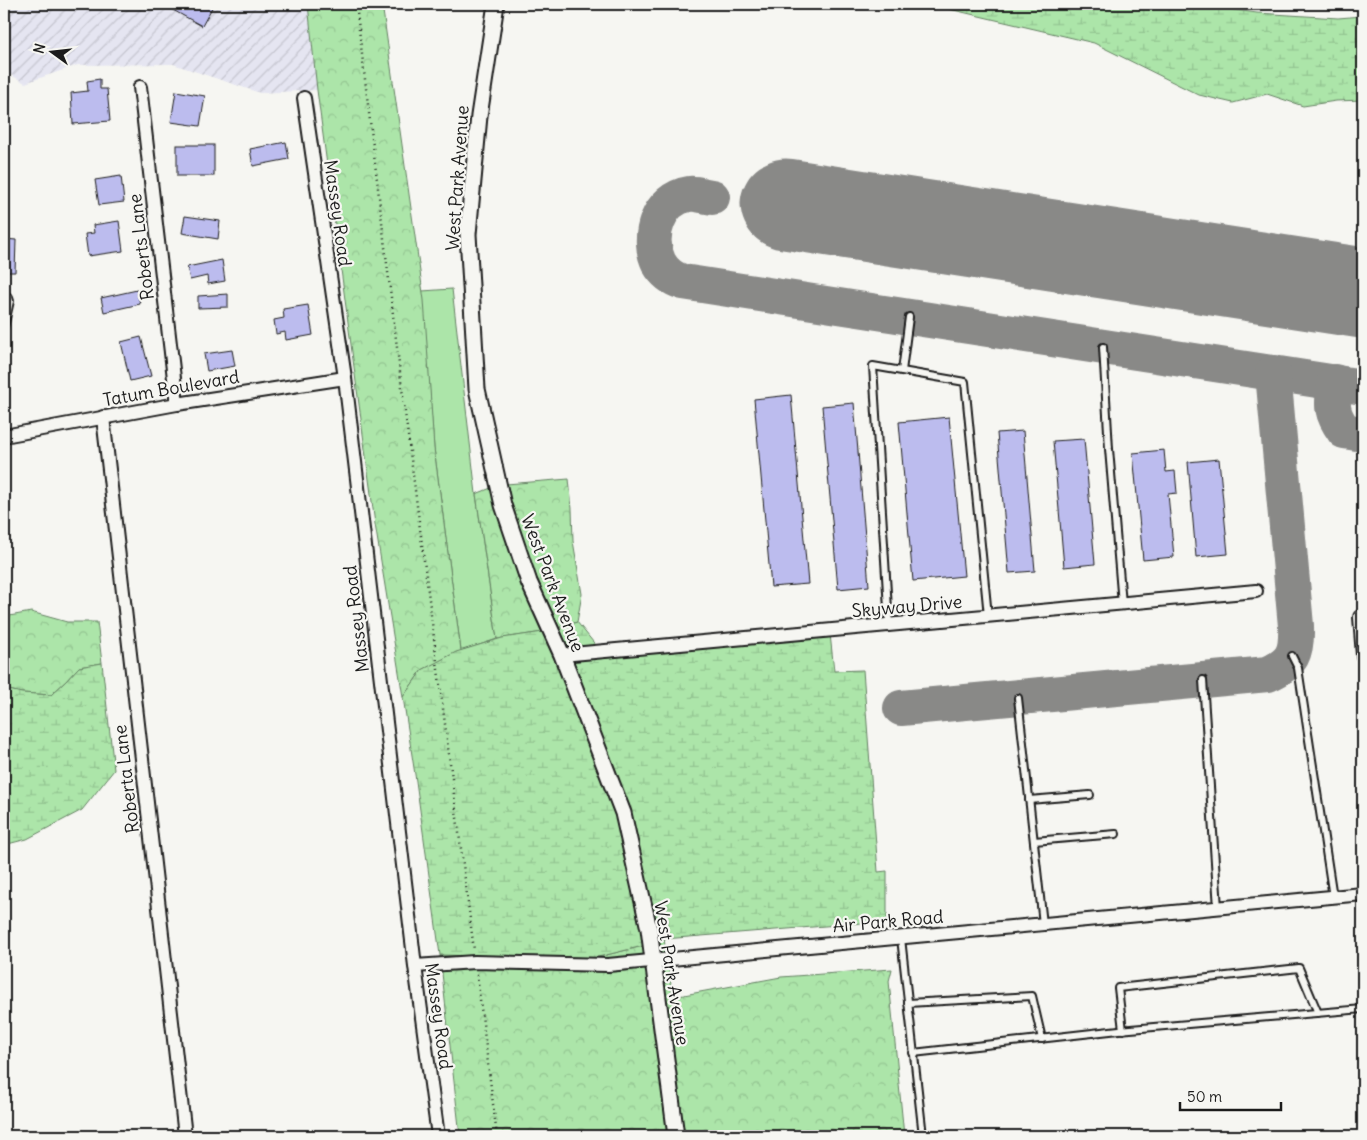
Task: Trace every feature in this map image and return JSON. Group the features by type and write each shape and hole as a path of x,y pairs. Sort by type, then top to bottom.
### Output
{"street":[{"name":"West Park Avenue","path":"496,4 478,116 468,234 477,389 503,505 529,582 562,655 623,813 649,929 676,1136"},
{"name":"Roberts Lane","path":"140,87 176,404"},
{"name":"Massey Road","path":"304,98 345,378 415,966 438,1136"},
{"name":"Tatum Boulevard","path":"4,436 176,404 345,378"},
{"name":"Roberta Lane","path":"103,417 185,1136"},
{"name":"Skyway Drive","path":"562,655 1256,591"},
{"path":"1360,617 1363,656"},
{"name":"Air Park Road","path":"415,966 475,962 608,965 1363,894"}],"lane":[{"path":"4,296 7,296 10,301 4,328"},
{"path":"902,370 909,317"},
{"path":"1103,347 1109,449 1122,604"},
{"path":"890,626 873,366 965,382 988,616"},
{"path":"1292,656 1298,668 1333,897"},
{"path":"1203,680 1218,908"},
{"path":"1018,698 1043,924"},
{"path":"1029,800 1090,795"},
{"path":"1034,841 1116,834"},
{"path":"901,938 923,1136"},
{"path":"1122,1030 1118,988 1299,968 1318,1013"},
{"path":"908,1002 1032,996 1042,1039"},
{"path":"913,1052 1122,1030 1363,1009"}],"path":[{"path":"356,4 400,372 497,1136"}],"shaded area":[{"path":"4,4 308,4 317,90 260,93 173,64 78,65 25,83 4,71"}],"green space":[{"path":"308,4 382,4 424,300 434,448 461,651 422,670 403,697 375,524 317,90"},
{"path":"928,4 1191,4 1257,13 1338,18 1363,16 1363,100 1336,101 1303,106 1267,94 1233,103 1199,95 1094,43"},
{"path":"452,289 476,494 497,639 461,651 434,448 422,291"},
{"path":"569,479 573,541 582,594 577,622 558,628 516,521 506,484"},
{"path":"491,488 501,525 514,561 543,632 497,639 476,494"},
{"path":"31,612 67,622 97,622 102,663 79,667 51,695 22,693 4,689 4,617"},
{"path":"577,622 606,658 830,634 834,671 863,670 878,872 887,871 887,921 658,941 630,811 558,628"},
{"path":"543,632 616,814 643,946 590,959 440,955 403,697 422,670 456,652 502,638"},
{"path":"102,663 114,770 82,810 27,839 4,845 4,689 22,693 51,695 79,667"},
{"path":"664,939 673,997 781,977 892,969 889,981 904,1136 684,1136 658,941"},
{"path":"643,946 668,1136 460,1136 440,955 590,959"}],"building":[{"path":"4,4 10,4 4,16"},
{"path":"162,4 214,4 202,26"},
{"path":"100,79 100,89 107,89 110,121 73,124 71,93 88,91 87,81"},
{"path":"176,91 205,96 200,126 171,122"},
{"path":"286,142 289,159 253,166 250,149"},
{"path":"177,145 214,145 214,176 177,176"},
{"path":"121,176 124,202 99,205 95,180"},
{"path":"185,216 220,221 218,239 182,233"},
{"path":"119,221 123,251 88,256 85,234 94,233 93,225"},
{"path":"4,239 16,240 15,272 4,272"},
{"path":"222,260 225,281 208,284 207,276 190,280 187,267"},
{"path":"137,290 140,304 104,312 101,298"},
{"path":"228,294 228,307 198,308 198,296"},
{"path":"308,305 313,335 286,340 285,332 276,334 274,320 284,318 283,309"},
{"path":"141,337 151,376 130,381 121,342"},
{"path":"232,350 235,366 207,371 204,354"},
{"path":"791,395 808,584 771,587 754,399"},
{"path":"854,403 869,586 838,589 822,406"},
{"path":"949,417 964,576 913,581 899,422"},
{"path":"1023,431 1035,571 1009,573 997,433"},
{"path":"1084,439 1095,564 1064,567 1053,441"},
{"path":"1164,450 1166,472 1175,471 1177,493 1168,494 1174,557 1143,560 1133,453"},
{"path":"1219,459 1228,554 1196,557 1188,462"}],"taxiway":[{"path":"712,197 697,194 678,197 669,203 657,221 654,242 655,253 663,269 679,281 1363,387"},
{"path":"901,708 1268,674 1283,666 1292,656 1294,650 1296,626 1273,373"},
{"path":"1335,382 1333,408 1339,424 1344,431 1363,434"}],"runway":[{"path":"786,204 1363,293"}]}
